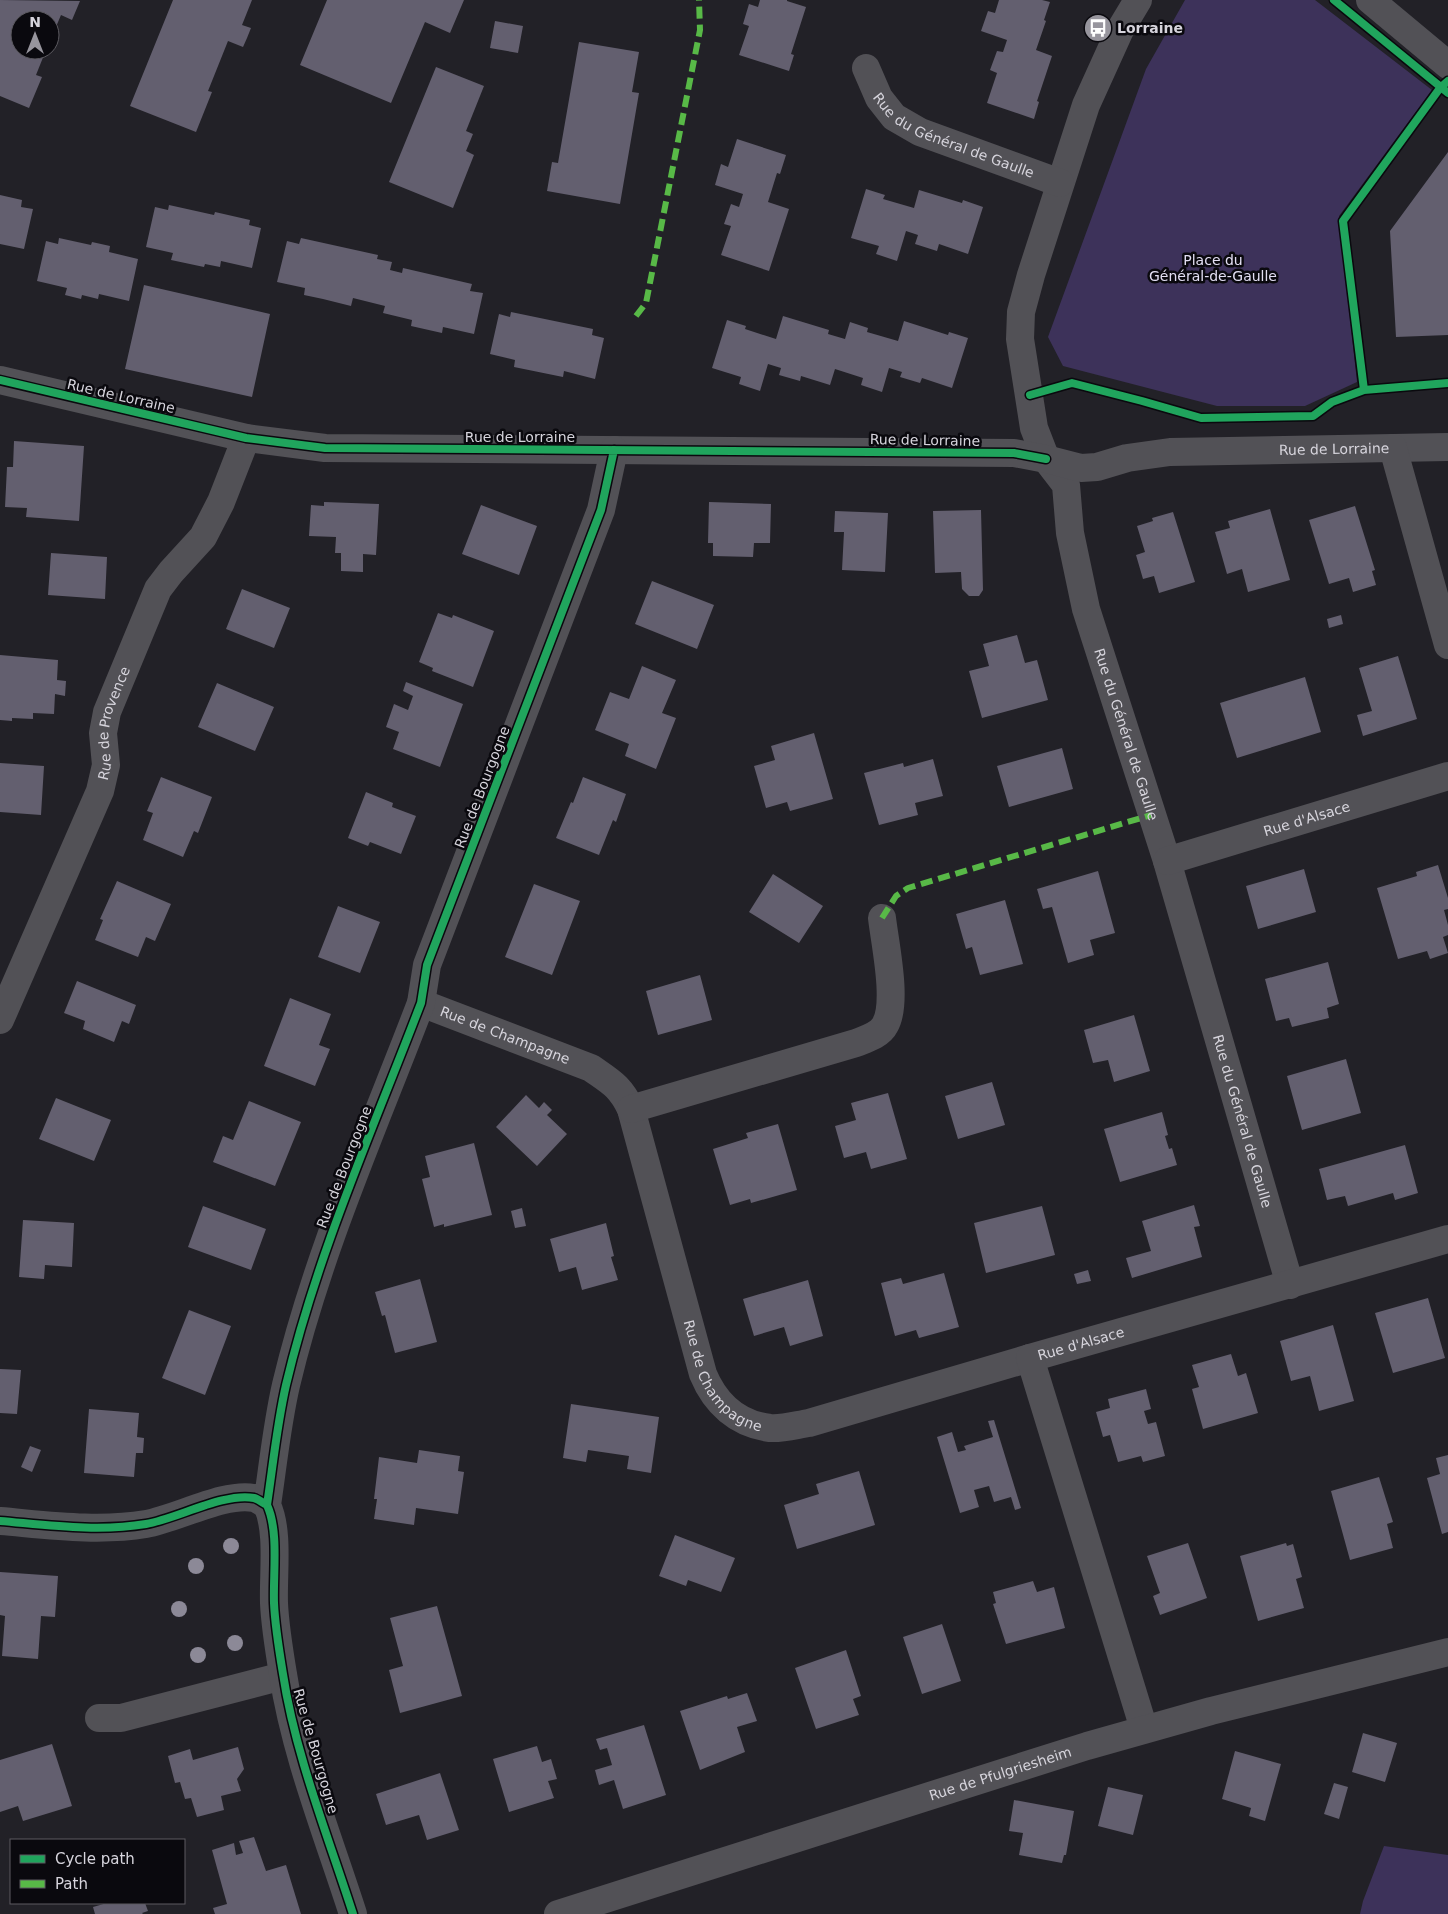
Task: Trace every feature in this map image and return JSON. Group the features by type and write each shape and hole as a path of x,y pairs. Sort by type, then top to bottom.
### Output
{"street":[{"name":"Rue du Général de Gaulle","path":"1138,0 1120,30 1086,105 1021,312 1020,339 1034,428 1046,459 1066,485 1070,533 1086,609 1167,861 1290,1285"},
{"path":"1370,0 1448,65"},
{"name":"Rue du Général de Gaulle","path":"866,68 879,98 894,118 920,132 1060,183"},
{"name":"Rue de Lorraine","path":"0,380 246,438 325,448 1014,453 1081,468 1097,467 1127,458 1170,452 1448,447"},
{"name":"Rue de Provence","path":"0,1020 100,791 106,765 103,733 107,712 158,589 203,537 222,502 246,438"},
{"path":"1393,448 1448,645"},
{"name":"Rue de Bourgogne","path":"353,1914 302,1756 290,1712 283,1676 274,1605 274,1534 271,1513 267,1505 286,1386 310,1300 331,1236 421,1003 427,965 601,510 614,450"},
{"name":"Rue d'Alsace","path":"1167,861 1448,776"},
{"path":"631,1109 856,1043 875,1035 885,1025 890,1009 891,993 882,918"},
{"name":"Rue de Champagne","path":"421,1003 591,1068 624,1094 631,1109 703,1374 710,1391 720,1403 737,1417 771,1428 809,1423 1030,1358"},
{"name":"Rue d'Alsace","path":"1144,1729 1030,1358 1448,1239"},
{"path":"0,1521 65,1526 122,1526 147,1524 238,1497 255,1498 267,1505"},
{"name":"Rue de Pfulgriesheim","path":"558,1914 1144,1729 1448,1652"},
{"name":"Rue de Bourgogne","path":"99,1718 121,1718 283,1676"}],"green space":[{"name":"Place du Général-de-Gaulle","path":"1185,0 1315,0 1432,90 1339,216 1357,382 1305,406 1217,406 1063,366 1048,337 1146,69"},
{"path":"1384,1846 1448,1855 1448,1914 1360,1914"}],"building":[{"path":"0,0 80,1 72,20 61,15 60,17 60,10 10,10 10,60 42,60 36,75 42,77 29,108 0,96"},
{"path":"173,0 252,0 242,25 251,28 247,38 243,47 228,41 208,91 212,92 196,132 130,106"},
{"path":"327,0 464,0 450,33 425,22 391,103 300,65"},
{"path":"760,0 787,0 806,7 791,54 794,55 789,71 739,55 749,26 743,24 749,4 758,7"},
{"path":"999,0 1042,0 1050,2 1036,50 1052,56 1037,101 1039,102 1034,119 987,103 997,73 990,70 997,51 1003,52 1007,40 981,31 988,11 995,13"},
{"path":"495,21 523,26 518,53 490,48"},
{"path":"579,42 639,52 632,92 639,93 620,204 547,191 552,162 558,163"},
{"path":"436,67 484,86 466,131 473,134 466,151 474,155 453,208 389,182"},
{"path":"737,139 786,155 780,174 777,173 768,202 789,209 769,271 721,255 731,226 724,224 731,204 739,207 743,194 715,185 721,164 728,167"},
{"path":"1448,152 1448,335 1396,337 1390,231"},
{"path":"866,189 885,195 883,199 914,208 919,190 962,203 963,200 983,207 968,254 939,244 937,251 915,244 918,235 906,231 897,261 876,254 879,246 851,238"},
{"path":"0,195 22,200 21,207 33,209 24,249 0,244"},
{"path":"169,205 214,215 215,212 250,220 249,225 261,228 252,268 221,261 220,267 205,264 204,267 171,260 173,253 146,247 155,207 168,210"},
{"path":"59,238 91,245 92,242 110,246 109,252 138,259 129,301 99,294 98,299 82,295 81,299 65,295 67,288 37,281 46,241 58,244"},
{"path":"301,238 378,255 377,259 392,262 390,270 402,273 403,268 472,284 470,291 483,293 474,334 443,327 442,333 411,326 412,320 383,313 385,306 353,298 351,306 304,295 305,288 277,282 287,241 299,244"},
{"path":"144,285 270,314 252,397 125,369"},
{"path":"511,312 593,329 592,335 604,338 595,379 564,371 563,377 514,367 515,360 490,354 499,314 510,317"},
{"path":"783,316 829,330 828,334 845,339 850,322 868,328 867,332 898,341 904,321 948,335 949,332 968,338 952,388 922,378 920,383 900,377 902,372 889,368 882,392 861,385 863,378 835,369 830,385 801,376 800,381 779,375 781,368 768,364 760,391 739,384 741,377 712,368 727,320 746,326 745,329 776,339"},
{"path":"14,441 84,446 79,521 26,517 27,508 5,507 7,467 13,467"},
{"path":"324,502 379,504 376,555 363,554 363,572 341,571 341,553 335,553 336,537 309,536 311,505 324,506"},
{"path":"709,502 771,504 770,543 754,543 753,557 713,556 713,543 708,543"},
{"path":"481,505 537,526 519,575 462,554"},
{"path":"1355,506 1375,570 1372,571 1376,585 1353,592 1349,578 1329,584 1309,520"},
{"path":"1270,509 1290,580 1248,592 1242,569 1227,574 1215,532 1230,528 1228,521"},
{"path":"981,510 983,590 979,596 969,596 962,589 961,572 935,573 933,511"},
{"path":"835,511 888,513 885,572 842,570 844,532 834,532"},
{"path":"1173,512 1195,582 1159,593 1154,576 1143,579 1136,555 1145,552 1137,526 1153,521 1152,518"},
{"path":"51,553 107,557 105,599 48,595"},
{"path":"652,581 714,605 697,649 635,624"},
{"path":"242,589 290,608 274,648 226,629"},
{"path":"438,613 452,618 453,615 494,631 473,687 432,671 433,668 419,662"},
{"path":"1341,615 1343,624 1329,628 1327,619"},
{"path":"1017,635 1025,663 1037,660 1048,700 982,718 969,671 989,666 983,644"},
{"path":"0,655 58,660 57,680 66,681 65,696 55,694 54,714 33,713 33,719 12,718 12,721 0,720"},
{"path":"1398,656 1417,719 1363,736 1357,715 1372,711 1359,668"},
{"path":"642,666 676,680 662,713 676,718 656,769 625,756 629,744 595,730 610,692 629,699"},
{"path":"1305,677 1321,732 1237,758 1220,703"},
{"path":"406,682 463,704 440,767 393,749 399,732 386,727 394,704 408,710 413,696 403,691"},
{"path":"217,683 274,707 255,751 198,727"},
{"path":"814,733 833,799 790,811 787,802 766,808 754,766 775,760 771,746"},
{"path":"1062,748 1073,789 1009,807 997,766"},
{"path":"933,759 943,796 915,803 918,815 879,825 864,773 903,763 904,767"},
{"path":"0,763 44,766 41,815 0,812"},
{"path":"161,777 212,797 198,833 194,831 183,857 143,840 153,813 147,811"},
{"path":"583,777 626,794 616,822 613,820 599,855 556,838"},
{"path":"366,792 393,803 392,807 416,816 401,854 370,842 368,846 348,838"},
{"path":"1438,865 1448,898 1448,909 1444,910 1448,925 1448,935 1443,937 1448,953 1430,959 1427,951 1398,959 1377,888 1417,876 1416,872"},
{"path":"1304,869 1316,912 1258,929 1246,886"},
{"path":"1098,871 1115,933 1090,940 1094,955 1068,963 1052,907 1043,909 1037,889"},
{"path":"773,874 823,906 799,943 749,912"},
{"path":"117,881 171,904 155,941 146,937 138,957 95,940 103,920 100,919"},
{"path":"534,884 580,901 552,975 505,957"},
{"path":"1005,900 1023,964 980,975 972,947 966,949 956,914"},
{"path":"338,906 380,922 360,973 318,957"},
{"path":"1328,962 1339,1004 1327,1008 1329,1018 1292,1027 1289,1018 1276,1021 1265,979"},
{"path":"700,975 712,1020 658,1035 646,991"},
{"path":"77,981 136,1005 129,1024 122,1021 114,1042 83,1029 85,1021 64,1013"},
{"path":"290,998 331,1014 319,1045 330,1049 315,1086 264,1066"},
{"path":"1134,1015 1150,1071 1114,1082 1108,1060 1093,1063 1084,1030"},
{"path":"1346,1059 1361,1113 1302,1130 1287,1076"},
{"path":"992,1082 1005,1125 958,1139 945,1096"},
{"path":"888,1093 907,1159 871,1169 866,1152 844,1158 835,1126 856,1120 851,1103"},
{"path":"526,1095 539,1108 544,1102 552,1110 547,1115 567,1134 537,1166 496,1127"},
{"path":"56,1098 111,1120 94,1161 39,1139"},
{"path":"249,1101 301,1122 275,1186 213,1162 223,1136 233,1140"},
{"path":"1162,1112 1168,1135 1165,1136 1169,1149 1172,1148 1177,1165 1120,1182 1104,1129"},
{"path":"778,1124 797,1190 751,1203 750,1199 730,1205 713,1149 748,1138 746,1133"},
{"path":"474,1143 492,1215 444,1227 444,1224 434,1227 422,1179 430,1177 425,1156"},
{"path":"1405,1145 1418,1193 1395,1200 1393,1193 1348,1206 1345,1196 1327,1200 1319,1169"},
{"path":"1194,1205 1200,1226 1194,1227 1202,1257 1132,1278 1126,1258 1151,1251 1142,1221"},
{"path":"203,1206 266,1229 251,1270 188,1247"},
{"path":"1042,1206 1055,1255 986,1273 974,1223"},
{"path":"522,1208 526,1226 515,1228 511,1211"},
{"path":"23,1220 74,1223 72,1267 45,1265 44,1279 19,1277"},
{"path":"606,1223 614,1256 611,1257 618,1280 582,1290 576,1267 559,1272 550,1239"},
{"path":"1088,1270 1091,1281 1077,1284 1074,1274"},
{"path":"944,1273 959,1327 919,1338 916,1330 895,1336 881,1283 901,1278 903,1284"},
{"path":"420,1279 437,1342 395,1353 385,1315 382,1316 375,1292"},
{"path":"808,1280 823,1336 790,1346 784,1327 754,1336 743,1299"},
{"path":"1428,1298 1445,1358 1393,1373 1375,1313"},
{"path":"189,1310 231,1326 205,1395 162,1378"},
{"path":"1333,1325 1354,1401 1319,1411 1310,1376 1291,1381 1280,1341"},
{"path":"1231,1354 1238,1376 1246,1373 1258,1413 1203,1429 1192,1389 1199,1387 1192,1365"},
{"path":"0,1369 21,1370 17,1414 0,1413"},
{"path":"1146,1389 1151,1409 1144,1411 1148,1424 1156,1422 1165,1456 1143,1462 1141,1456 1118,1462 1110,1435 1103,1437 1096,1412 1110,1408 1108,1399"},
{"path":"571,1404 659,1417 651,1473 627,1469 629,1456 588,1450 586,1462 563,1458"},
{"path":"89,1409 139,1413 137,1437 144,1438 143,1453 136,1453 134,1477 84,1473"},
{"path":"994,1420 1021,1508 1015,1510 1011,1497 994,1502 989,1486 974,1490 979,1507 960,1513 937,1437 952,1432 958,1452 966,1450 964,1446 993,1437 988,1421"},
{"path":"30,1446 41,1450 32,1472 21,1467"},
{"path":"419,1450 460,1456 458,1471 464,1472 458,1514 416,1508 414,1525 374,1519 377,1499 374,1499 379,1457 417,1463"},
{"path":"1448,1455 1448,1532 1442,1534 1427,1478 1440,1474 1436,1458"},
{"path":"859,1471 875,1525 797,1549 784,1505 819,1494 816,1484"},
{"path":"1379,1477 1393,1522 1387,1524 1393,1548 1350,1560 1331,1491"},
{"path":"675,1535 735,1558 721,1592 688,1580 686,1586 659,1576"},
{"path":"1188,1543 1207,1598 1160,1615 1153,1596 1160,1593 1147,1556"},
{"path":"1286,1543 1287,1546 1293,1544 1302,1577 1296,1579 1304,1608 1258,1621 1240,1556"},
{"path":"0,1572 58,1576 55,1617 41,1616 38,1659 2,1656 5,1616 0,1615"},
{"path":"1033,1581 1037,1592 1054,1587 1065,1628 1006,1644 993,1604 996,1603 993,1592"},
{"path":"437,1606 462,1696 400,1713 389,1670 403,1666 390,1618"},
{"path":"942,1624 961,1681 922,1694 903,1637"},
{"path":"846,1650 861,1696 853,1699 859,1715 816,1729 795,1668"},
{"path":"747,1693 757,1721 737,1727 745,1752 700,1770 680,1711 727,1696 728,1699"},
{"path":"644,1725 666,1795 623,1809 614,1780 599,1785 595,1770 612,1765 607,1748 600,1750 596,1739"},
{"path":"1363,1733 1397,1743 1385,1782 1352,1772"},
{"path":"52,1744 72,1806 23,1821 18,1806 0,1812 0,1760"},
{"path":"537,1746 542,1762 551,1759 557,1779 548,1781 554,1798 509,1812 493,1759"},
{"path":"238,1747 244,1769 237,1779 241,1791 221,1796 224,1810 197,1817 191,1798 185,1799 180,1782 175,1783 168,1756 190,1749 193,1760"},
{"path":"1235,1751 1281,1764 1265,1821 1249,1816 1251,1808 1222,1799"},
{"path":"440,1773 459,1830 427,1840 419,1815 386,1825 376,1794"},
{"path":"1334,1783 1348,1787 1339,1819 1324,1814"},
{"path":"1108,1787 1143,1795 1133,1835 1098,1826"},
{"path":"1014,1800 1074,1811 1066,1855 1064,1855 1062,1863 1019,1855 1023,1833 1009,1831"},
{"path":"254,1837 266,1871 286,1865 301,1914 215,1914 213,1908 227,1904 212,1850 234,1843 236,1855 243,1853 239,1841"},
{"path":"104,1904 145,1904 148,1911 143,1914 95,1914 93,1907"}],"marked path":[{"path":"636,316 646,303 700,30 699,0"},
{"path":"882,918 896,896 908,888 1151,815"}],"cycle path":[{"path":"1334,0 1448,93"},
{"path":"1364,390 1343,221 1440,88 1448,81"},
{"path":"0,380 246,438 325,448 1014,453 1046,459"},
{"path":"1030,395 1072,383 1201,418 1313,416 1332,402 1364,390 1448,383"},
{"path":"353,1914 295,1734 288,1704 275,1620 275,1552 271,1515 267,1505 280,1415 286,1385 313,1288 347,1192 421,1003 427,965 601,510 614,450"},
{"path":"0,1521 91,1528 128,1526 158,1521 215,1502 242,1497 254,1498 267,1505"}],"place":[{"name":"Lorraine","path":"1098,28"}]}
